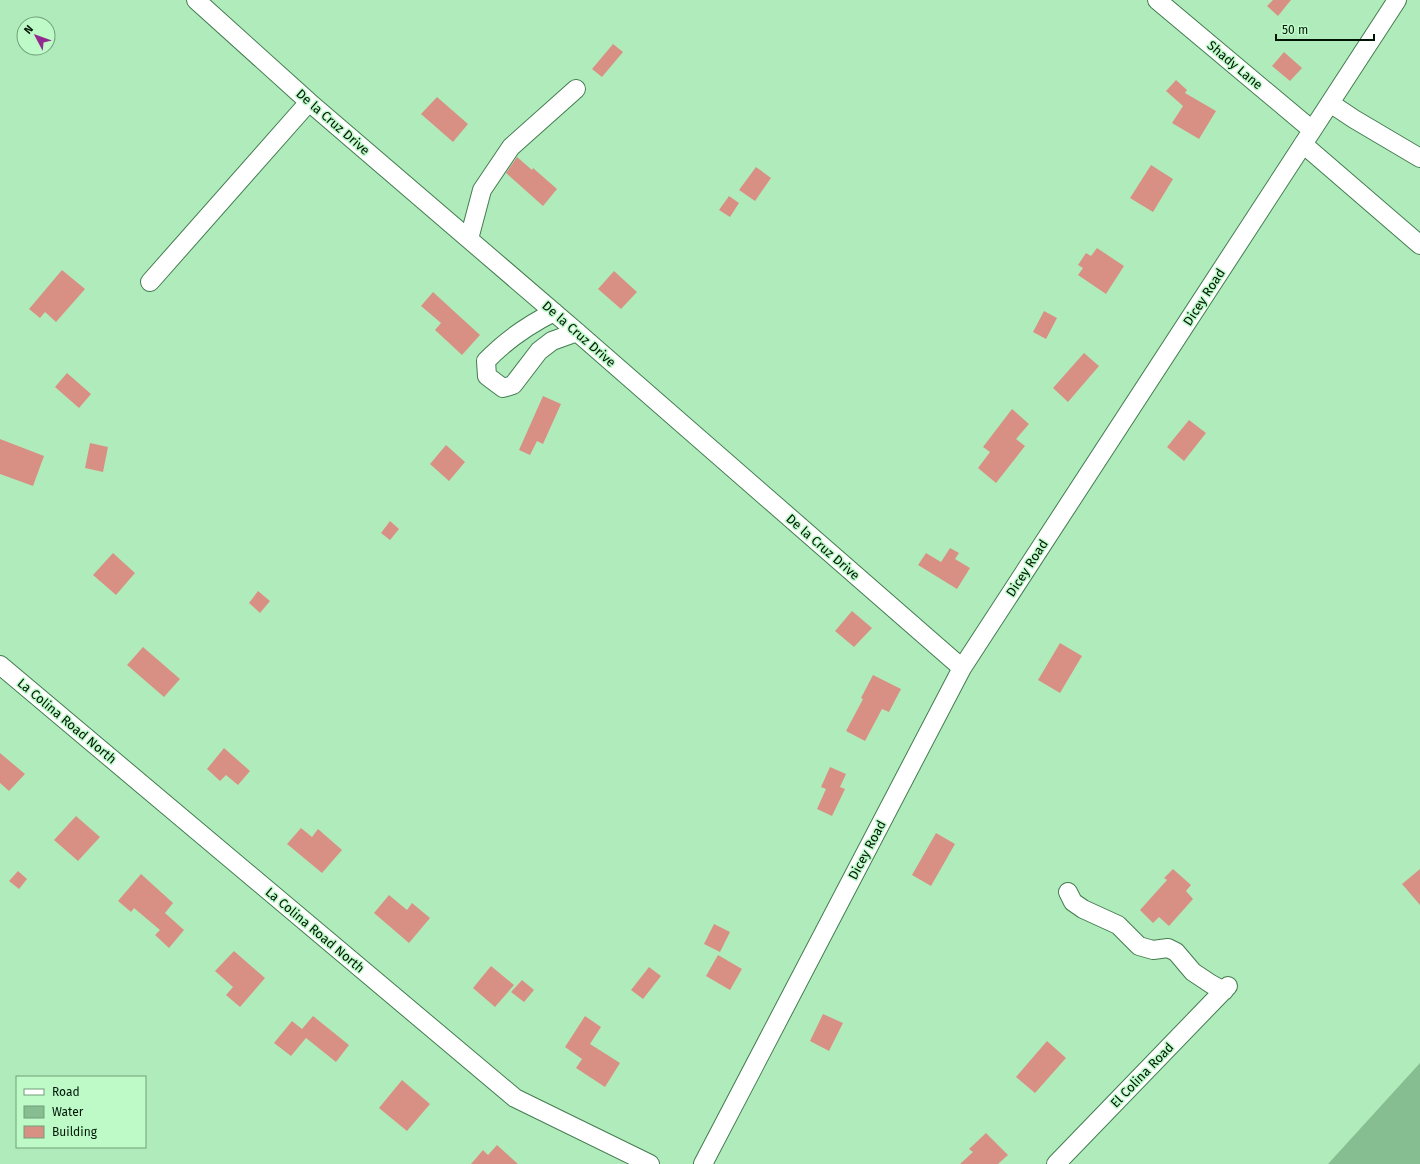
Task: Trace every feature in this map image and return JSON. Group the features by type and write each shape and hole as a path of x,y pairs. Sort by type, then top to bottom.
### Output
{"street":[{"name":"Shady Lane","path":"1157,0 1308,137 1420,246"},
{"name":"Dicey Road","path":"703,1164 962,668 1397,0"},
{"name":"De la Cruz Drive","path":"207,4 309,102 554,312 962,668"},
{"path":"469,239 482,190 511,146 576,89"},
{"path":"150,282 309,102"},
{"path":"1330,103 1420,158"},
{"path":"554,312 536,321 500,346 486,360 487,376 503,388 513,385 539,351 552,341 577,332"},
{"name":"La Colina Road North","path":"0,665 515,1098 650,1164"},
{"name":"El Colina Road","path":"1056,1164 1226,988 1211,984 1193,972 1176,952 1168,948 1153,950 1139,946 1118,925 1083,909 1074,902 1068,892"}],"water":[{"path":"1420,1063 1420,1164 1328,1164"}],"building":[{"path":"1273,0 1291,0 1278,16 1267,6"},
{"path":"613,44 623,52 602,77 592,69"},
{"path":"1284,52 1302,68 1290,81 1272,66"},
{"path":"1176,80 1187,90 1185,93 1216,111 1199,139 1172,123 1183,106 1166,91"},
{"path":"437,97 468,124 453,142 421,114"},
{"path":"517,157 532,170 533,168 557,189 543,206 506,173"},
{"path":"1151,165 1173,179 1153,212 1130,198"},
{"path":"756,167 771,178 755,201 739,190"},
{"path":"729,196 739,203 730,217 719,210"},
{"path":"1097,248 1124,266 1106,294 1078,275 1083,268 1078,265 1086,253 1091,256"},
{"path":"62,270 85,289 56,322 45,312 40,318 29,309"},
{"path":"614,271 637,292 621,309 598,289"},
{"path":"433,292 480,335 462,355 435,330 441,323 421,306"},
{"path":"1044,311 1057,318 1046,339 1033,332"},
{"path":"1084,353 1099,366 1068,402 1053,388"},
{"path":"67,373 91,394 79,408 55,387"},
{"path":"543,396 561,404 543,444 537,441 530,455 519,450"},
{"path":"1012,409 1029,424 1016,439 1025,446 996,483 978,468 990,452 983,447"},
{"path":"1189,420 1206,433 1184,461 1167,447"},
{"path":"0,439 44,456 33,486 0,474"},
{"path":"90,443 108,447 103,472 85,468"},
{"path":"446,445 465,462 449,481 430,464"},
{"path":"390,521 399,529 390,540 381,533"},
{"path":"950,548 959,553 955,559 970,568 957,589 918,565 926,553 941,562"},
{"path":"113,553 135,573 116,595 93,575"},
{"path":"258,591 270,601 260,613 249,603"},
{"path":"852,611 872,628 854,647 835,631"},
{"path":"1060,643 1082,656 1060,693 1038,680"},
{"path":"143,647 180,679 164,697 127,665"},
{"path":"873,675 901,689 889,712 882,709 865,741 846,731 863,699 861,698"},
{"path":"224,748 250,771 238,785 226,775 220,781 207,769"},
{"path":"0,753 25,774 9,791 0,783"},
{"path":"830,767 846,774 840,787 845,789 832,816 817,809 826,789 821,787"},
{"path":"76,816 100,837 78,861 54,840"},
{"path":"301,828 312,837 318,829 342,850 322,873 287,844"},
{"path":"936,833 955,844 931,886 912,875"},
{"path":"1173,869 1191,885 1186,891 1193,899 1169,926 1159,917 1153,923 1140,910 1167,880 1164,878"},
{"path":"1420,869 1420,905 1402,884"},
{"path":"18,871 27,879 19,889 9,881"},
{"path":"141,874 173,903 165,913 184,930 169,948 155,935 160,930 134,908 131,912 118,901"},
{"path":"389,895 407,910 412,903 430,918 409,943 374,913"},
{"path":"714,924 730,932 720,952 704,944"},
{"path":"234,951 265,978 240,1007 226,995 233,987 215,971"},
{"path":"718,955 742,969 730,990 706,976"},
{"path":"491,966 514,985 495,1007 473,988"},
{"path":"649,967 661,976 643,999 631,990"},
{"path":"522,980 534,990 524,1002 511,992"},
{"path":"823,1014 843,1023 829,1051 810,1041"},
{"path":"313,1016 349,1045 336,1062 306,1038 291,1056 274,1043 292,1021 302,1029"},
{"path":"585,1016 601,1027 590,1044 620,1063 605,1087 576,1068 582,1059 565,1047"},
{"path":"1047,1041 1066,1058 1035,1093 1016,1077"},
{"path":"402,1080 430,1104 407,1131 379,1108"},
{"path":"986,1133 1008,1155 998,1164 960,1164 973,1152 969,1149"},
{"path":"497,1145 518,1164 471,1164 483,1150 488,1155"}]}
